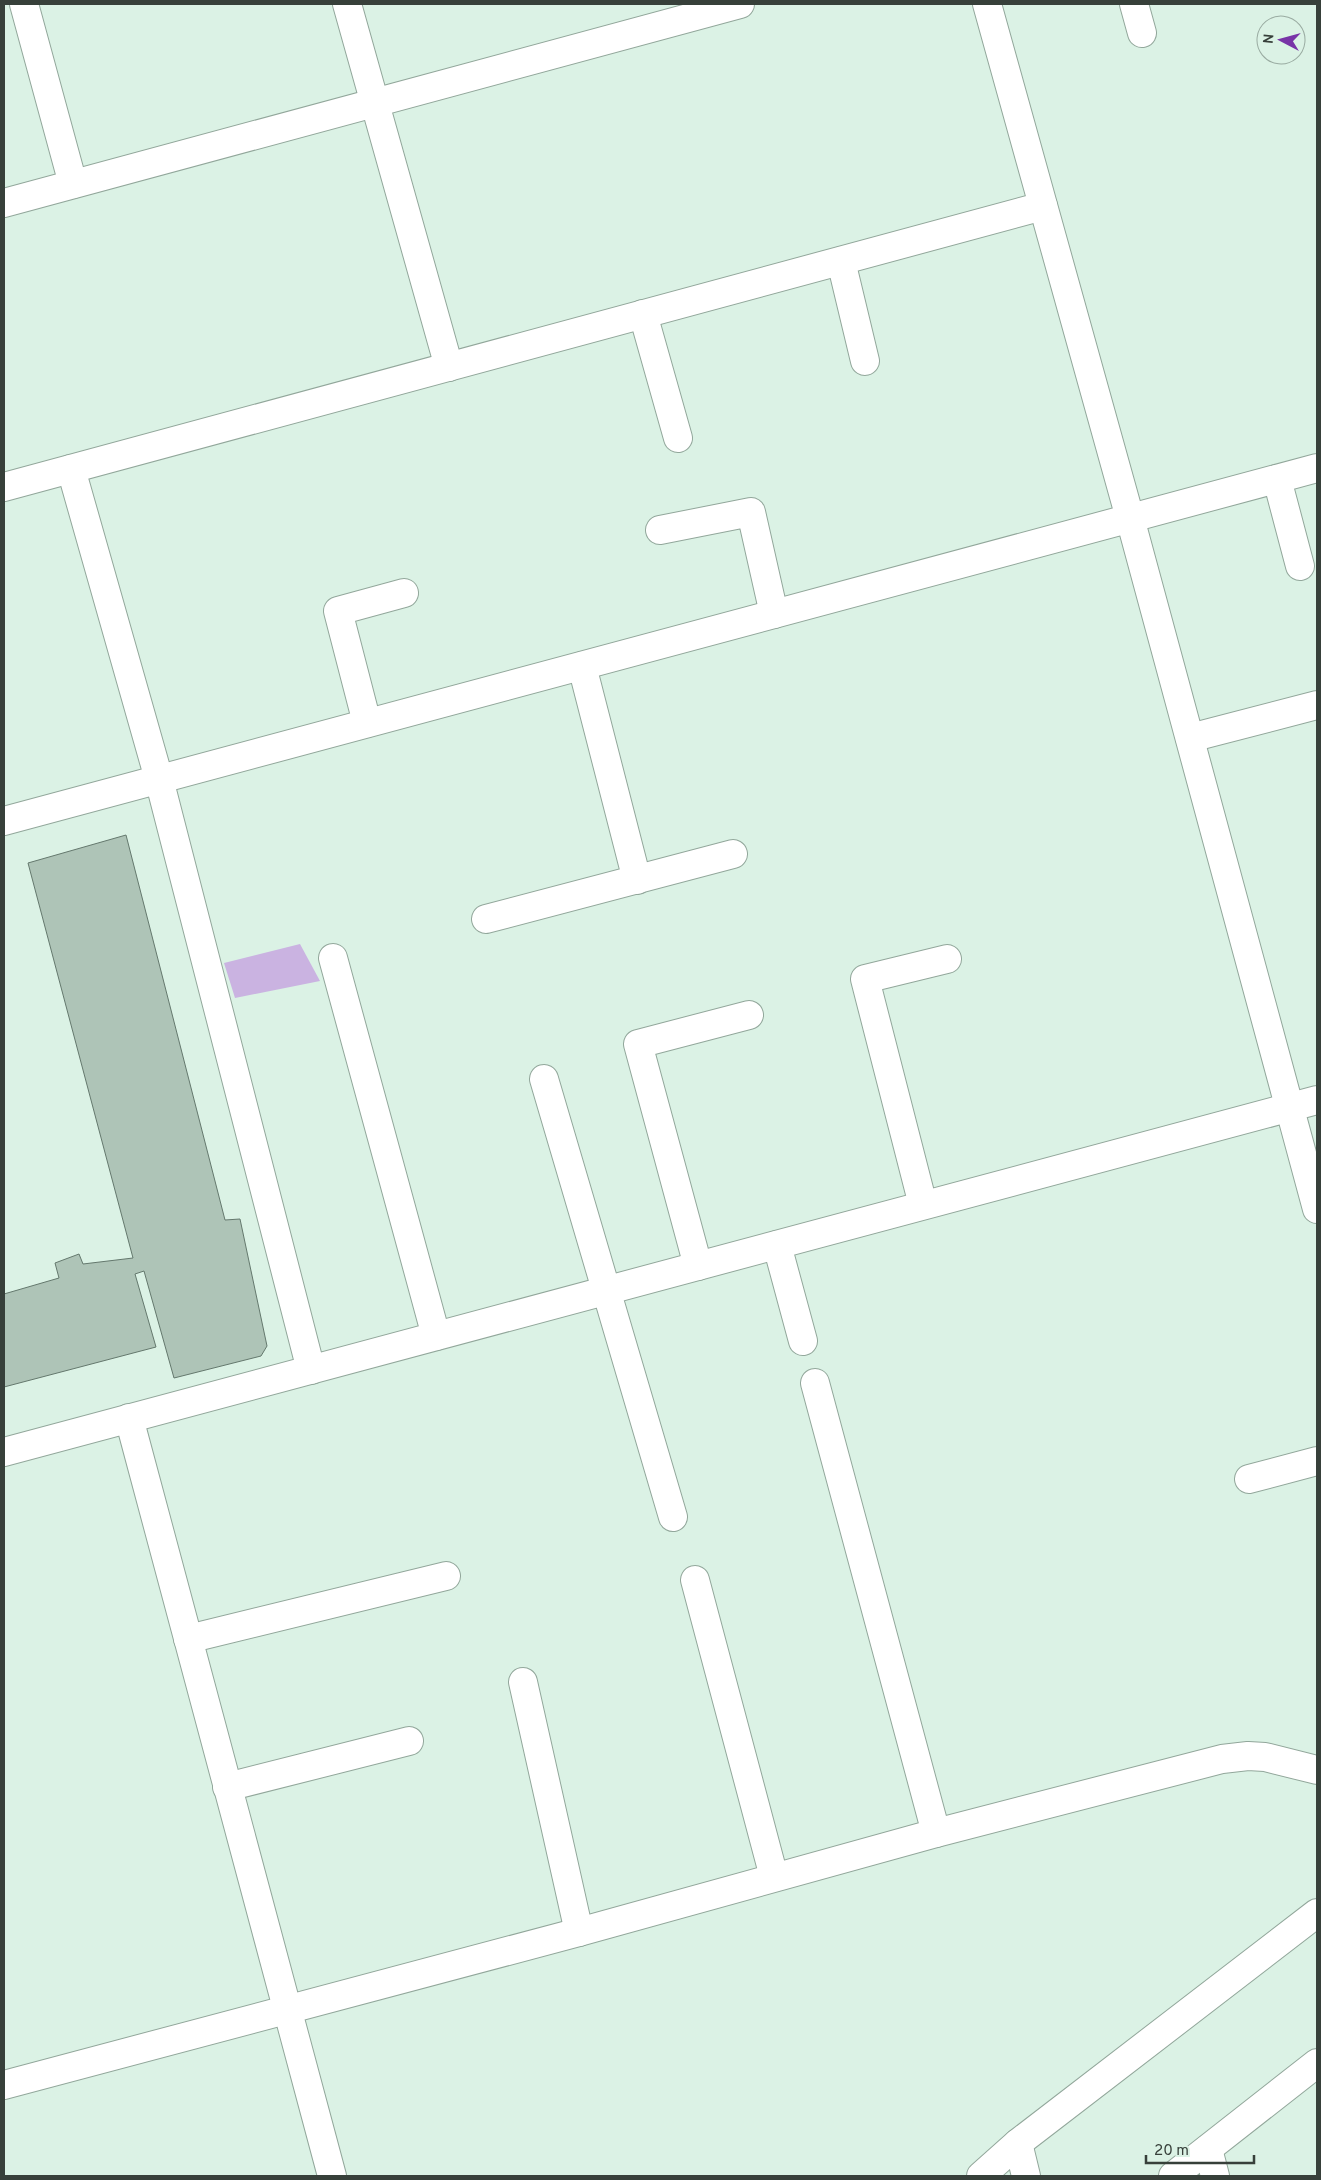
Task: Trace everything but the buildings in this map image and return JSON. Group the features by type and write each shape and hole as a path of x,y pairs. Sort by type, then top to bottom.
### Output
{"street":[{"path":"24,4 73,184"},
{"path":"347,4 448,367"},
{"path":"4,203 374,103 671,13 740,4"},
{"path":"987,4 1130,518 1317,1209"},
{"path":"1134,4 1142,33"},
{"path":"4,487 1043,206"},
{"path":"841,261 865,361"},
{"path":"643,314 678,438"},
{"path":"4,821 1317,468"},
{"path":"71,469 159,779 311,1370"},
{"path":"1277,479 1300,566"},
{"path":"660,530 751,512 774,614"},
{"path":"367,723 338,611 404,593"},
{"path":"582,666 637,880"},
{"path":"1190,738 1317,705"},
{"path":"486,919 733,854"},
{"path":"332,958 436,1336"},
{"path":"924,1205 865,979 947,959"},
{"path":"698,1266 638,1044 749,1015"},
{"path":"544,1078 605,1291 673,1517"},
{"path":"4,1452 1317,1100"},
{"path":"777,1245 803,1341"},
{"path":"815,1382 936,1833"},
{"path":"129,1418 332,2176"},
{"path":"1249,1479 1317,1461"},
{"path":"188,1639 446,1576"},
{"path":"695,1580 774,1876"},
{"path":"523,1682 579,1932"},
{"path":"227,1787 409,1741"},
{"path":"4,2085 579,1932 774,1876 1222,1759 1248,1756 1265,1757 1317,1770"},
{"path":"980,2176 1018,2144 1317,1913"},
{"path":"1173,2176 1317,2063"},
{"path":"1018,2144 1026,2176"},
{"path":"1208,2149 1214,2176"}],"shaded area":[{"path":"300,944 320,981 235,998 224,963"}]}
